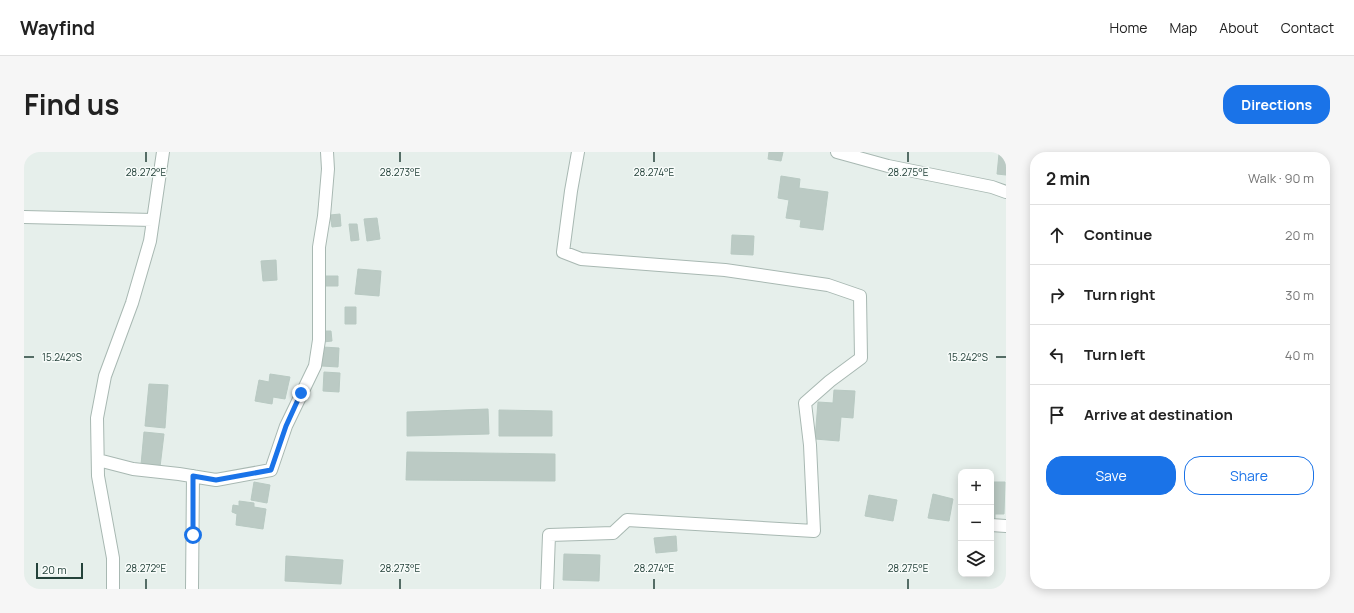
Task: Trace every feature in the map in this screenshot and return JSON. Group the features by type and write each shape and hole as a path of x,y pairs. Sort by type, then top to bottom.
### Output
{"street":[{"path":"113,589 114,558 98,476 98,418 105,376 132,303 150,241 163,152"},
{"path":"98,460 133,469 216,480 271,470 286,426 315,366 319,340 319,247 324,216 328,169 327,152"},
{"path":"547,589 549,535 614,533 627,520 814,531 810,445 804,403 861,358 860,296 821,284 725,270 581,259 563,252 578,152"},
{"path":"837,152 888,166 992,187 1006,192"},
{"path":"24,217 153,220"},
{"path":"192,589 193,476"},
{"path":"994,525 1006,526"}],"building":[{"path":"769,152 783,152 781,161 768,159"},
{"path":"999,154 1006,154 1006,175 997,174"},
{"path":"781,176 800,179 799,188 828,192 823,230 800,227 801,220 786,218 789,200 778,198"},
{"path":"340,214 341,226 332,227 330,215"},
{"path":"377,218 380,239 367,241 364,219"},
{"path":"349,224 357,224 359,240 351,241"},
{"path":"732,235 754,236 753,255 731,254"},
{"path":"276,260 277,280 263,281 261,261"},
{"path":"358,269 381,271 379,296 355,294"},
{"path":"326,276 338,276 338,286 326,286"},
{"path":"345,307 356,307 356,324 345,324"},
{"path":"323,331 331,331 332,341 323,342"},
{"path":"323,347 339,348 338,367 322,366"},
{"path":"324,372 340,373 339,392 323,391"},
{"path":"270,374 290,377 285,399 273,397 272,404 255,401 259,380 269,382"},
{"path":"149,384 168,385 165,428 145,426"},
{"path":"834,390 855,391 853,418 841,417 839,441 815,439 818,402 833,403"},
{"path":"488,409 489,434 407,436 407,412"},
{"path":"499,410 552,411 552,436 499,436"},
{"path":"144,432 164,434 160,467 141,465"},
{"path":"407,452 555,454 555,481 406,480"},
{"path":"254,482 270,485 267,503 251,500"},
{"path":"994,482 1005,482 1004,514 995,514 995,519"},
{"path":"933,494 953,499 949,521 928,518"},
{"path":"869,495 897,500 893,521 865,516"},
{"path":"239,501 254,503 254,507 266,509 263,529 236,525 237,514 232,512 233,505 239,506"},
{"path":"676,536 677,551 656,553 654,538"},
{"path":"564,554 600,555 599,581 563,580"},
{"path":"286,556 343,560 341,584 285,581"}],"route":[{"path":"193,535 193,476 216,480 271,470 286,426 301,393"}]}
